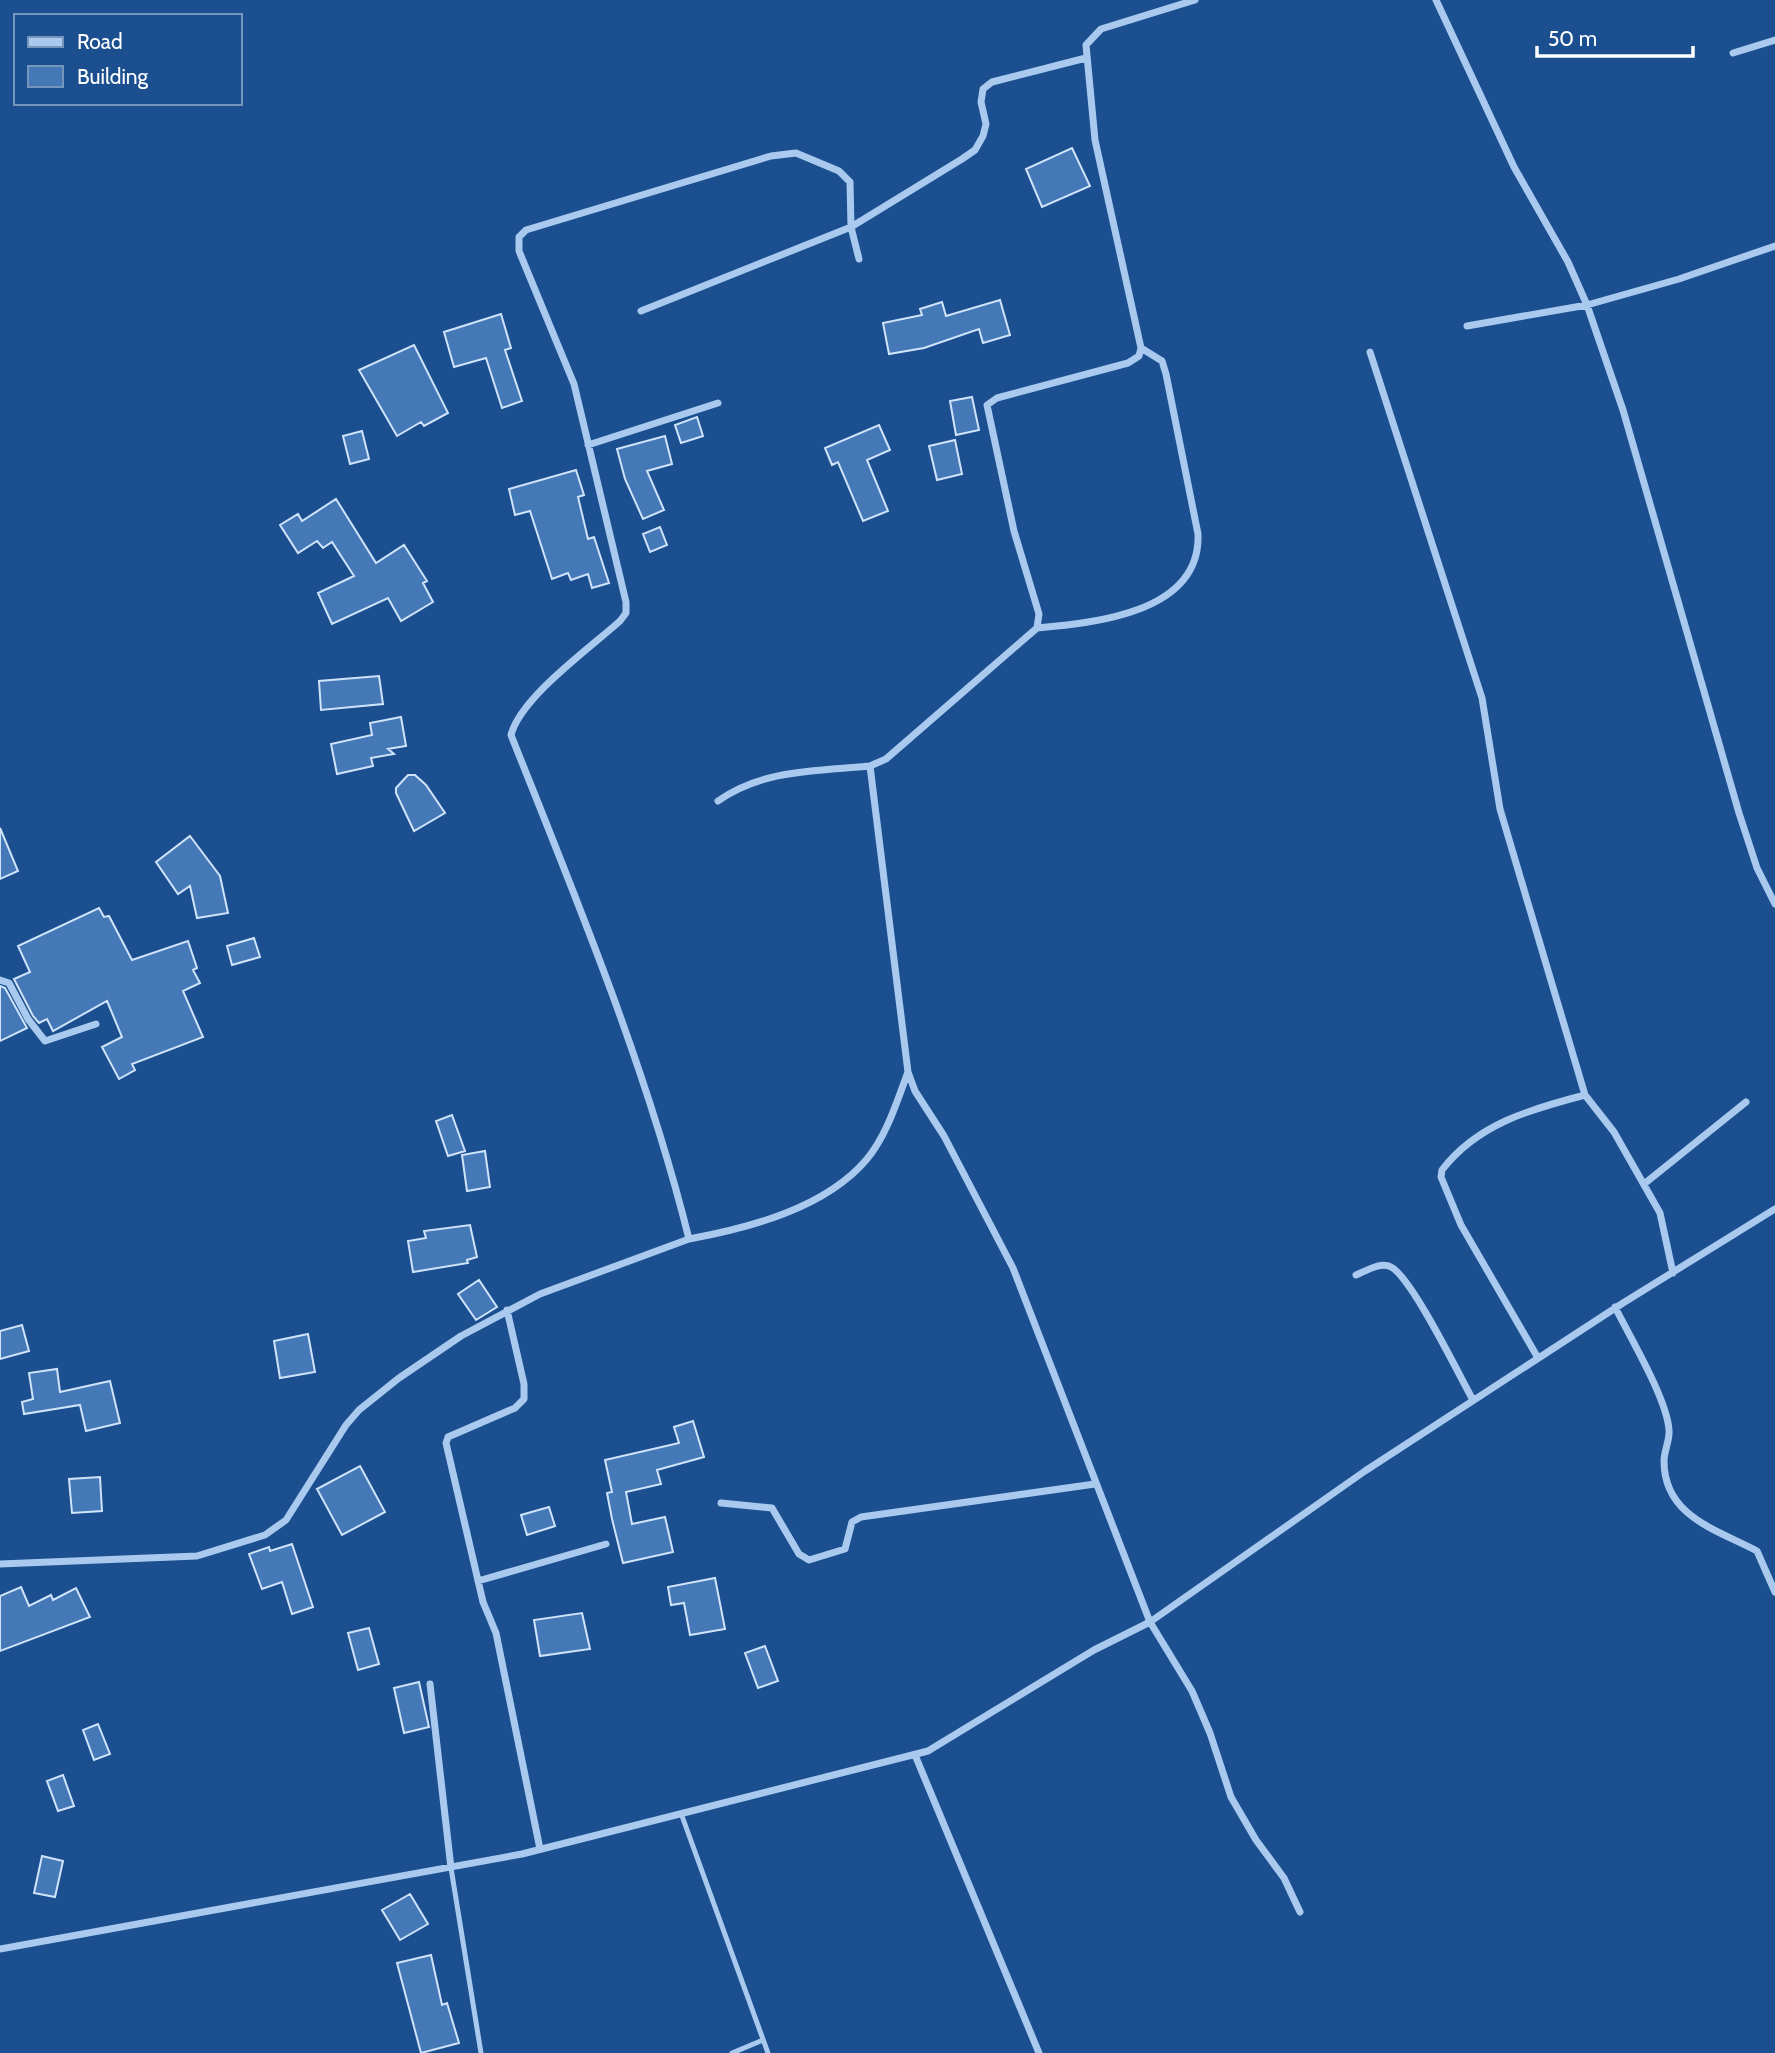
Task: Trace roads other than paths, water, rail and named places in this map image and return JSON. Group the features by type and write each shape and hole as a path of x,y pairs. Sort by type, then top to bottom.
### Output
{"street":[{"path":"1037,628 1039,614 1014,531 987,405 997,398 1128,363 1139,356 1141,348 1095,140 1086,45 1101,29 1195,0"},
{"path":"1436,0 1514,167 1568,262 1587,305 1630,436 1739,814 1757,867 1775,904"},
{"path":"1733,53 1775,40"},
{"path":"641,311 851,228 975,150 986,124 981,102 983,89 992,82 1086,58"},
{"path":"689,1239 664,1140 571,885 511,735 515,721 528,704 620,621 625,613 626,602 574,384 519,251 519,237 526,230 771,156 796,153 839,171 850,182 851,228 859,259"},
{"path":"1466,326 1587,305 1679,279 1775,246"},
{"path":"718,801 734,790 772,776 870,766 887,759 1037,628 1098,623 1133,613 1168,593 1187,574 1199,553 1198,534 1166,373 1162,361 1141,348"},
{"path":"1370,352 1482,698 1500,809 1585,1095 1614,1132 1660,1213 1673,1273"},
{"path":"588,445 718,403"},
{"path":"870,766 908,1072 915,1091 944,1136 1013,1268 1150,1622 1192,1690 1210,1733 1230,1797 1256,1840 1284,1878 1300,1912"},
{"path":"0,980 9,983 28,1019 45,1041 96,1024"},
{"path":"0,1564 197,1556 265,1535 286,1520 337,1437 359,1410 433,1354 507,1310 561,1285 689,1239 725,1232 795,1208 853,1172 868,1158 890,1120 908,1072"},
{"path":"1538,1358 1461,1225 1441,1177 1442,1170 1483,1131 1544,1106 1585,1095"},
{"path":"1644,1184 1746,1102"},
{"path":"0,1949 540,1850 682,1816 934,1748 1094,1650 1150,1622 1247,1551 1473,1400 1615,1307 1775,1209"},
{"path":"1356,1275 1383,1264 1393,1267 1421,1305 1473,1400"},
{"path":"1615,1307 1660,1399 1669,1430 1664,1461 1668,1486 1684,1513 1710,1531 1757,1551 1775,1592"},
{"path":"507,1310 524,1384 524,1399 514,1408 448,1437 446,1443 478,1581 496,1633 540,1850"},
{"path":"721,1503 772,1508 799,1554 809,1560 845,1549 852,1522 861,1517 1095,1484"},
{"path":"478,1581 606,1544"},
{"path":"430,1684 451,1868"},
{"path":"915,1755 1039,2053"}],"lane":[{"path":"682,1816 768,2053"},
{"path":"451,1868 481,2053"},
{"path":"733,2053 763,2040"}]}
